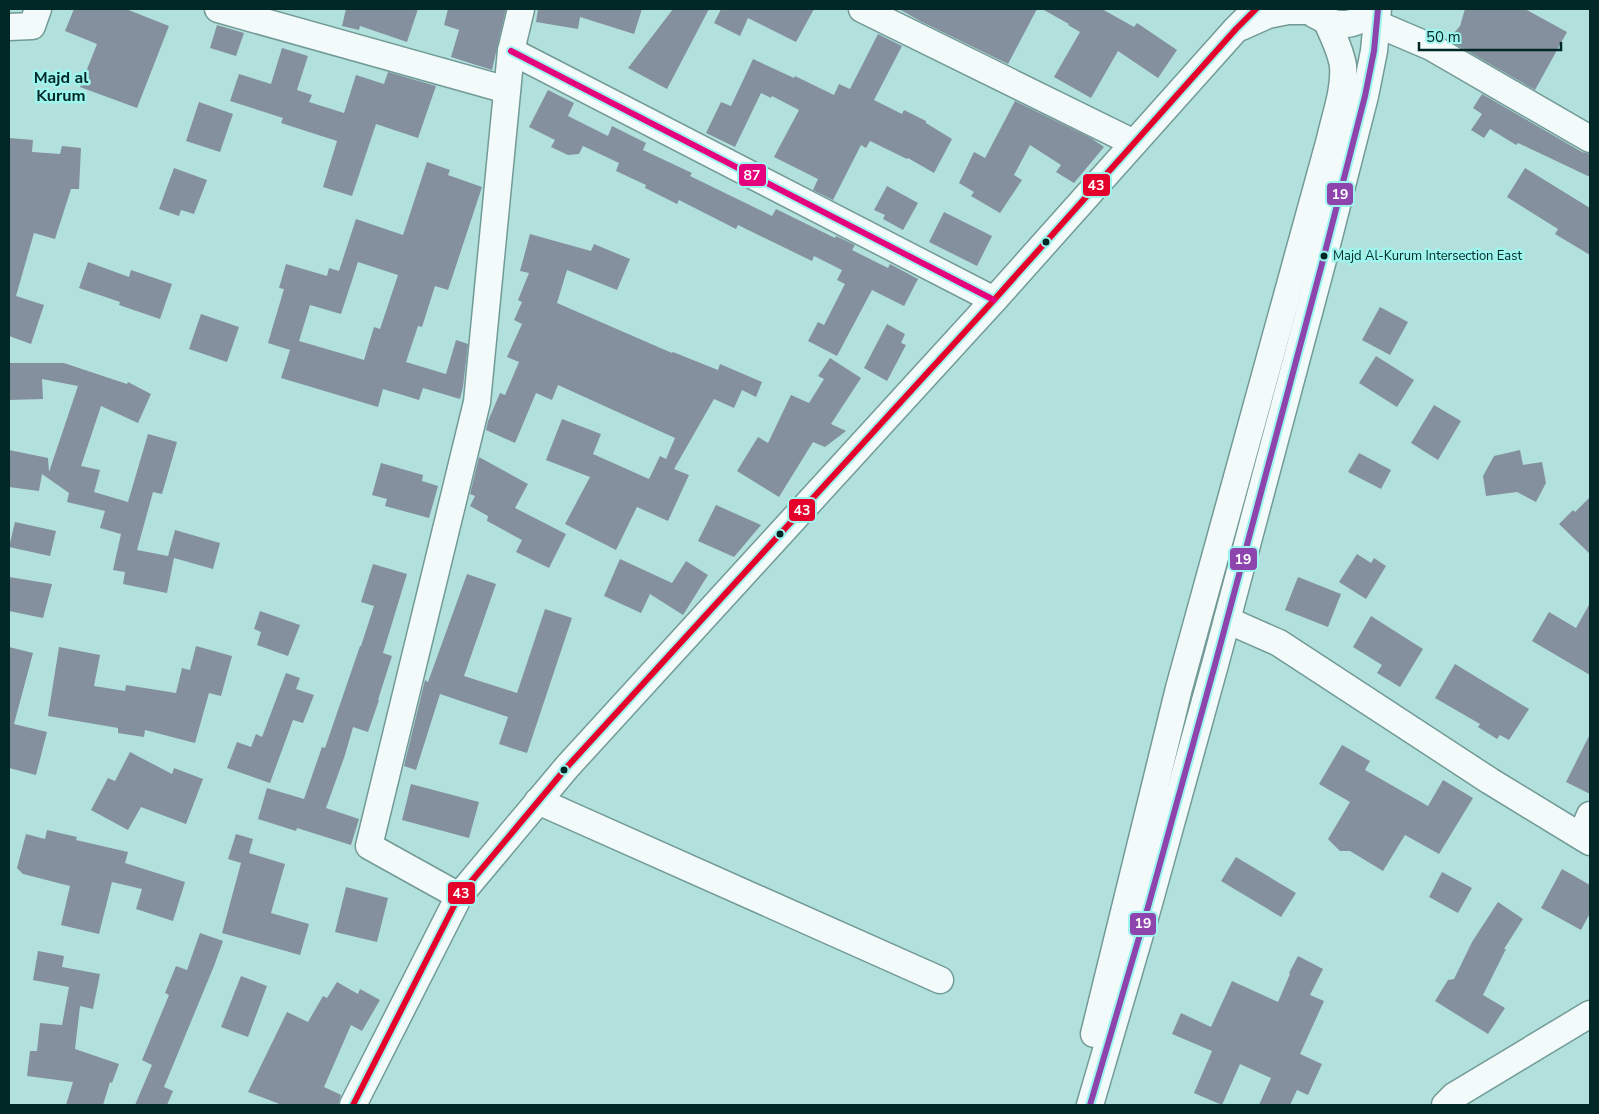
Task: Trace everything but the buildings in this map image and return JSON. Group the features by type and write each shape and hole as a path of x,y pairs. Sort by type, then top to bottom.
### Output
{"street":[{"path":"9,27 32,26 38,9"},
{"path":"218,9 507,90"},
{"path":"459,896 369,846 477,402 511,51 521,9"},
{"path":"862,9 1134,143"},
{"path":"353,1105 459,896 580,752 994,300 1256,9"},
{"path":"1236,29 1268,15 1288,11 1316,14 1342,25 1354,23 1376,14 1590,139"},
{"path":"1076,1105 1180,688 1330,139 1342,86 1343,66 1339,49 1316,14"},
{"path":"1090,1105 1148,907 1324,260 1363,106 1374,51 1376,14"},
{"path":"511,51 994,300"},
{"path":"1227,620 1280,643 1490,781 1587,831"},
{"path":"538,801 940,980"},
{"path":"1445,1105 1454,1096 1590,1014"}],"transit line":[{"name":"43","path":"353,1105 459,896 567,767 994,300 1256,9"},
{"name":"19","path":"1090,1105 1148,907 1216,661 1323,260 1365,96 1374,51 1378,9"},
{"name":"87","path":"511,51 994,300"}],"place":[{"name":"Majd Al-Kurum Intersection East","path":"1324,256"}],"district":[{"name":"Majd al Kurum","path":"61,87"}]}
